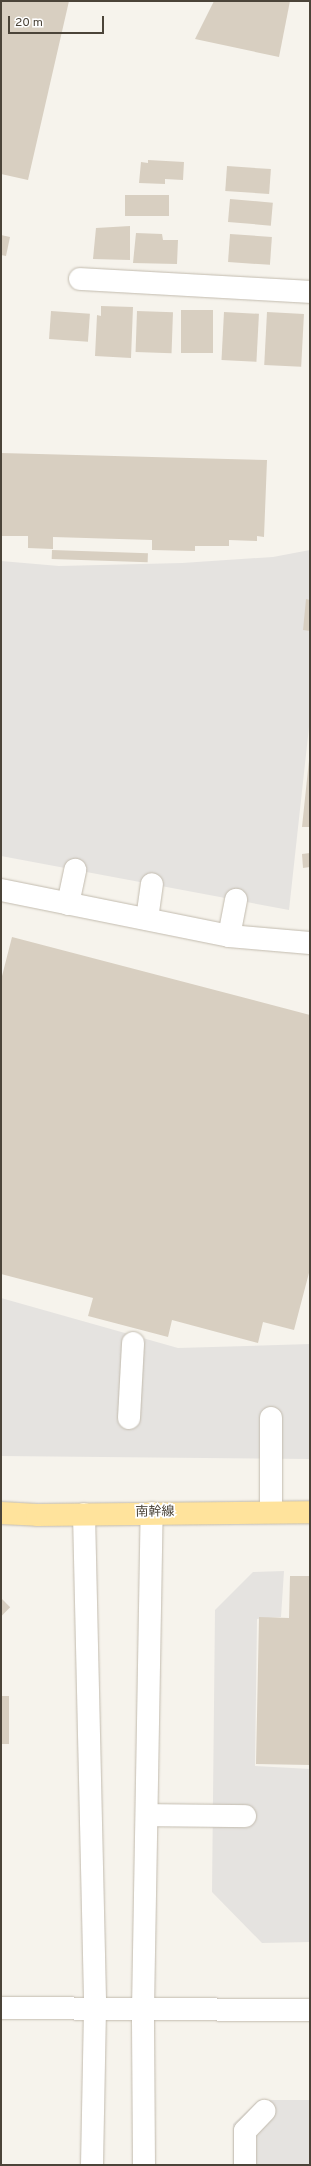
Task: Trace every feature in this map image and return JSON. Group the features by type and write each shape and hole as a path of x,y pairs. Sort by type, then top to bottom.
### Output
{"main road":[{"name":"南幹線","path":"1,1513 37,1515 310,1512"}],"street":[{"path":"80,280 310,292"},
{"path":"68,904 75,870"},
{"path":"147,919 152,884"},
{"path":"1,890 229,936 310,943"},
{"path":"229,936 236,900"},
{"path":"129,1418 133,1343"},
{"path":"271,1418 271,1512"},
{"path":"84,1514 95,2009 92,2165"},
{"path":"144,2165 143,2009 152,1514"},
{"path":"147,1815 245,1816"},
{"path":"1,2008 310,2010"},
{"path":"245,2165 245,2131 264,2111"}],"shaded area":[{"path":"310,550 310,718 289,910 1,856 1,561 59,566 182,563 273,557"},
{"path":"1,1298 178,1348 310,1344 310,1459 1,1456"},
{"path":"284,1571 281,1617 257,1619 255,1766 310,1769 310,1942 262,1943 212,1892 215,1610 253,1572"},
{"path":"259,2100 310,2100 310,2165 233,2165 233,2124"}],"building":[{"path":"1,1 69,1 28,180 1,174"},
{"path":"214,1 290,1 279,57 195,39"},
{"path":"148,160 184,162 183,180 165,179 165,184 139,183 141,162 148,163"},
{"path":"227,166 271,169 269,194 225,191"},
{"path":"125,195 169,195 169,216 125,216"},
{"path":"230,199 273,203 271,226 228,222"},
{"path":"130,226 130,260 93,259 96,228"},
{"path":"136,233 162,234 163,240 178,240 177,264 133,263"},
{"path":"230,234 272,237 270,265 228,262"},
{"path":"1,235 10,237 6,256 1,255"},
{"path":"101,306 133,307 131,358 95,356 97,315 101,316"},
{"path":"181,310 213,310 213,353 181,353"},
{"path":"51,311 90,314 88,342 49,339"},
{"path":"137,311 173,312 172,353 136,352"},
{"path":"224,312 259,314 256,362 221,360"},
{"path":"267,312 304,314 301,367 264,365"},
{"path":"1,453 267,460 264,537 257,536 257,541 229,540 229,546 195,546 195,551 152,550 152,540 53,537 53,549 28,548 28,536 1,536"},
{"path":"52,550 148,553 148,562 52,559"},
{"path":"306,599 310,600 310,631 303,630"},
{"path":"309,760 310,827 302,827"},
{"path":"310,853 310,867 303,868 302,854"},
{"path":"12,937 310,1015 310,1269 294,1330 263,1322 258,1343 172,1320 168,1337 88,1316 93,1298 1,1274 1,980"},
{"path":"290,1576 310,1576 310,1765 256,1764 259,1617 289,1618"},
{"path":"1,1598 10,1607 1,1616"},
{"path":"1,1696 9,1696 9,1744 1,1744"}]}
